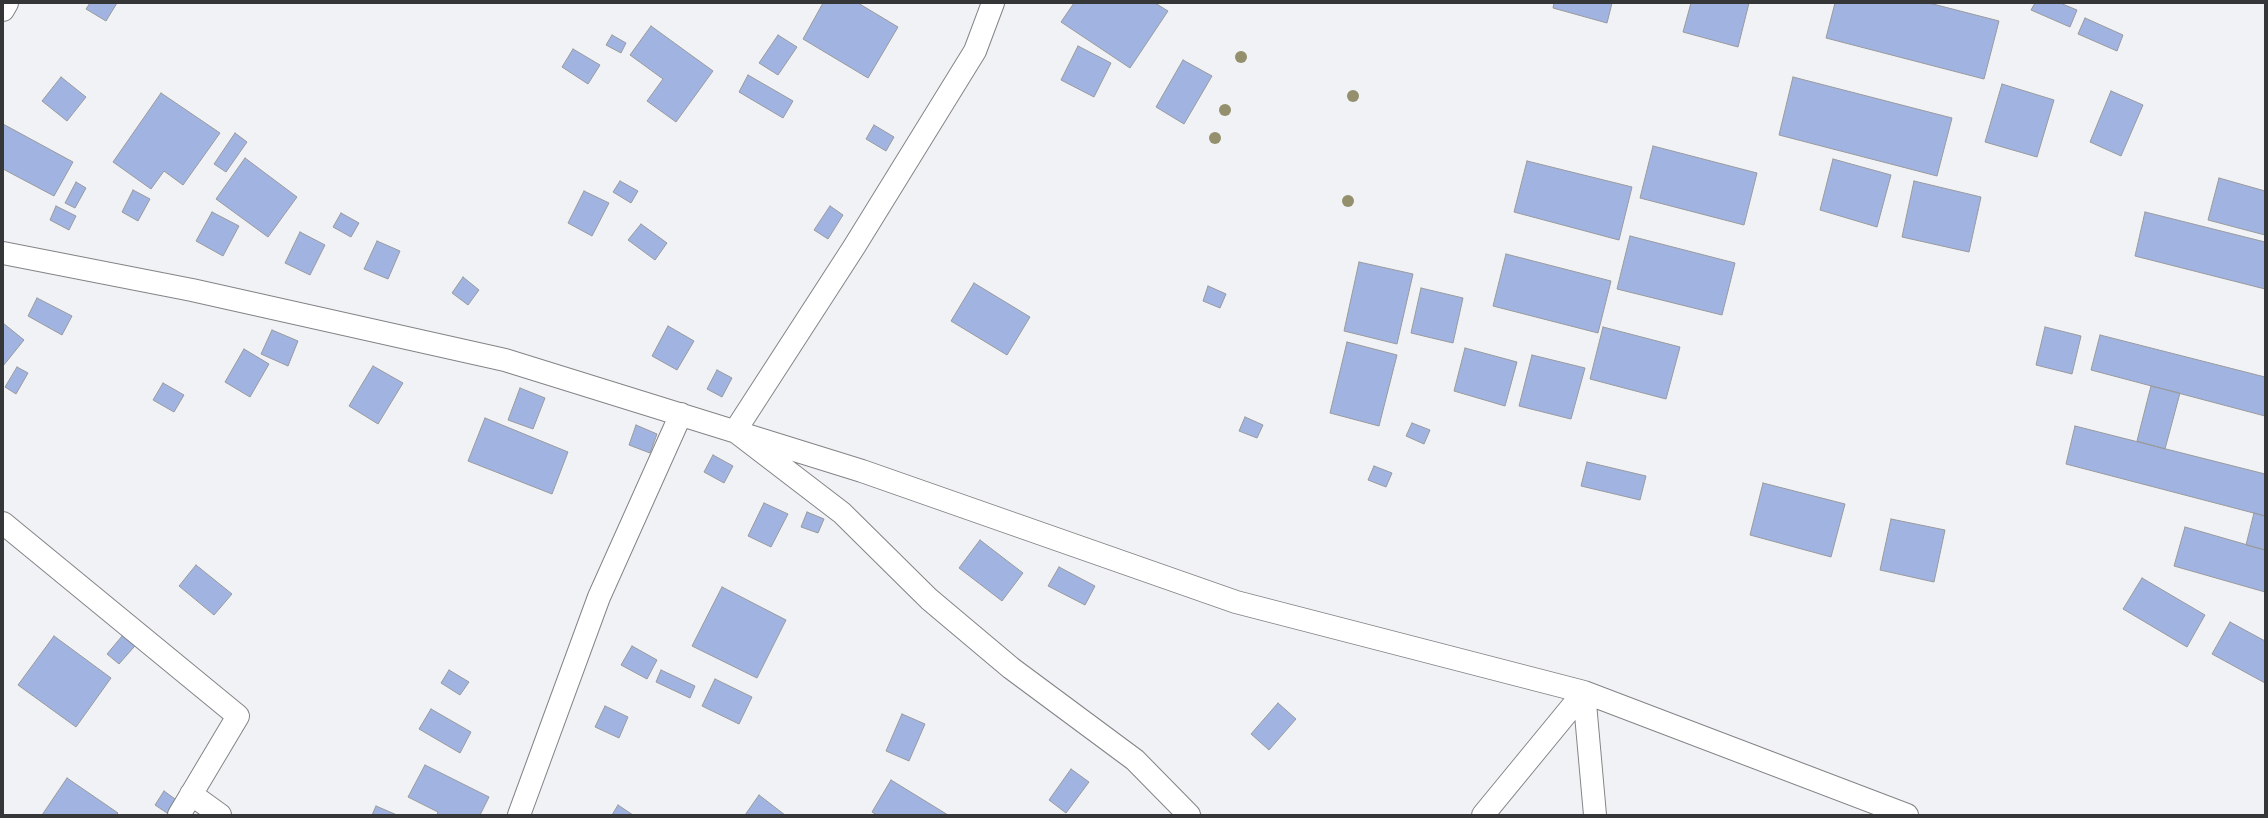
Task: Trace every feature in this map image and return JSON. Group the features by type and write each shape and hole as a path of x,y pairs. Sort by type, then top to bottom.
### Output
{"street":[{"path":"3,10 7,3"},
{"path":"735,431 854,247 975,51 993,3"},
{"path":"3,253 192,290 505,360 862,471 1236,602 1584,692 1907,815"},
{"path":"519,815 599,597 680,414"},
{"path":"735,431 842,513 929,599 1011,668 1135,760 1189,815"},
{"path":"3,523 238,716 178,815"},
{"path":"1483,815 1584,692"},
{"path":"1584,692 1595,815"},
{"path":"191,794 220,815"}],"building":[{"path":"90,3 117,3 106,21 86,9"},
{"path":"823,3 858,3 898,27 868,78 803,39"},
{"path":"1074,3 1155,3 1168,11 1130,68 1061,22"},
{"path":"1554,3 1612,3 1607,23 1553,8"},
{"path":"1691,3 1749,3 1738,47 1683,32"},
{"path":"1835,3 1929,3 1999,21 1984,79 1826,38"},
{"path":"2035,3 2060,3 2077,10 2070,27 2031,10"},
{"path":"2085,18 2123,35 2117,51 2078,34"},
{"path":"651,26 713,71 676,122 647,101 663,79 630,55"},
{"path":"612,35 626,43 621,53 606,45"},
{"path":"778,35 797,47 778,75 759,63"},
{"path":"1078,46 1111,63 1094,97 1061,80"},
{"path":"573,49 600,65 588,84 562,67"},
{"path":"1183,60 1212,76 1184,124 1156,107"},
{"path":"748,75 793,101 783,118 739,92"},
{"path":"61,77 86,97 67,121 42,101"},
{"path":"1793,77 1952,118 1937,176 1779,135"},
{"path":"2002,84 2054,100 2037,157 1985,142"},
{"path":"2111,91 2143,105 2121,156 2090,142"},
{"path":"161,93 220,133 183,185 164,171 151,189 113,162"},
{"path":"3,124 73,162 54,196 3,169"},
{"path":"874,125 894,137 886,151 866,139"},
{"path":"235,133 247,142 226,172 214,164"},
{"path":"1653,146 1757,173 1744,225 1640,198"},
{"path":"245,158 297,197 268,237 216,199"},
{"path":"1833,159 1891,175 1877,227 1820,210"},
{"path":"1527,161 1632,187 1619,240 1514,212"},
{"path":"2219,178 2265,191 2265,235 2208,220"},
{"path":"620,181 638,191 631,203 613,192"},
{"path":"1914,181 1981,197 1969,252 1902,237"},
{"path":"76,182 86,188 75,208 65,203"},
{"path":"133,190 150,199 138,221 122,212"},
{"path":"584,191 609,203 592,236 568,223"},
{"path":"56,206 76,216 69,230 50,220"},
{"path":"830,206 843,215 828,239 814,230"},
{"path":"212,212 239,226 223,256 196,241"},
{"path":"2145,212 2265,242 2265,289 2135,256"},
{"path":"341,213 359,223 351,237 333,227"},
{"path":"641,224 667,243 655,260 628,240"},
{"path":"300,232 325,245 310,275 285,263"},
{"path":"1630,236 1735,263 1722,315 1617,289"},
{"path":"377,241 400,251 388,279 364,269"},
{"path":"1506,254 1611,281 1598,333 1493,306"},
{"path":"1359,262 1413,274 1397,344 1344,331"},
{"path":"463,277 479,290 468,305 452,293"},
{"path":"974,283 1030,317 1007,355 951,321"},
{"path":"1208,286 1226,294 1220,308 1203,301"},
{"path":"1421,288 1463,298 1453,343 1411,333"},
{"path":"37,298 72,316 62,335 28,316"},
{"path":"3,323 24,340 3,366"},
{"path":"668,326 694,341 677,370 652,356"},
{"path":"1603,327 1680,347 1666,399 1590,379"},
{"path":"2045,327 2081,336 2072,374 2036,365"},
{"path":"272,330 298,341 288,366 261,354"},
{"path":"2100,335 2265,377 2265,416 2091,370"},
{"path":"1347,342 1397,355 1379,426 1330,413"},
{"path":"1465,348 1517,362 1505,406 1454,391"},
{"path":"244,349 269,364 250,397 225,382"},
{"path":"1532,355 1585,368 1571,419 1519,406"},
{"path":"373,366 403,383 378,424 349,406"},
{"path":"17,367 28,373 16,394 5,387"},
{"path":"717,370 732,378 722,397 707,389"},
{"path":"163,383 184,395 174,412 153,400"},
{"path":"2151,386 2180,393 2165,449 2137,441"},
{"path":"520,388 545,398 533,429 508,420"},
{"path":"1245,417 1263,425 1257,438 1239,431"},
{"path":"485,418 568,452 552,494 468,461"},
{"path":"1412,423 1430,430 1424,444 1406,436"},
{"path":"636,425 657,434 650,453 629,445"},
{"path":"2075,426 2265,474 2265,516 2066,464"},
{"path":"713,455 733,466 724,483 704,472"},
{"path":"1587,462 1646,476 1640,500 1581,486"},
{"path":"1374,466 1392,473 1386,487 1368,480"},
{"path":"1763,483 1845,504 1831,557 1750,535"},
{"path":"764,503 788,514 771,547 748,536"},
{"path":"807,512 824,519 818,533 801,527"},
{"path":"2254,513 2265,516 2265,550 2246,545"},
{"path":"1891,519 1945,530 1934,582 1880,570"},
{"path":"2185,527 2265,550 2265,592 2174,566"},
{"path":"980,540 1023,573 1002,601 959,568"},
{"path":"196,565 232,594 214,615 179,586"},
{"path":"1059,567 1095,586 1085,605 1048,586"},
{"path":"2142,578 2205,615 2187,647 2123,609"},
{"path":"722,587 786,620 757,678 692,646"},
{"path":"2230,622 2265,641 2265,683 2212,654"},
{"path":"128,629 141,639 119,664 107,654"},
{"path":"54,636 111,678 76,727 18,685"},
{"path":"632,646 657,660 647,679 621,665"},
{"path":"449,670 469,682 460,695 441,683"},
{"path":"661,670 695,686 690,698 656,682"},
{"path":"715,679 752,697 739,724 702,706"},
{"path":"1278,703 1296,719 1269,750 1251,734"},
{"path":"605,706 628,717 619,738 595,727"},
{"path":"431,709 471,732 460,753 419,729"},
{"path":"902,714 925,724 909,761 886,751"},
{"path":"425,765 489,797 480,815 437,815 438,812 408,797"},
{"path":"1071,769 1089,782 1066,813 1049,800"},
{"path":"67,778 118,813 116,815 42,815"},
{"path":"891,780 948,815 877,815 872,812"},
{"path":"164,791 182,804 170,815 155,805"},
{"path":"759,795 785,815 745,815"},
{"path":"618,805 633,815 612,815"},
{"path":"376,806 397,815 372,815"}]}
